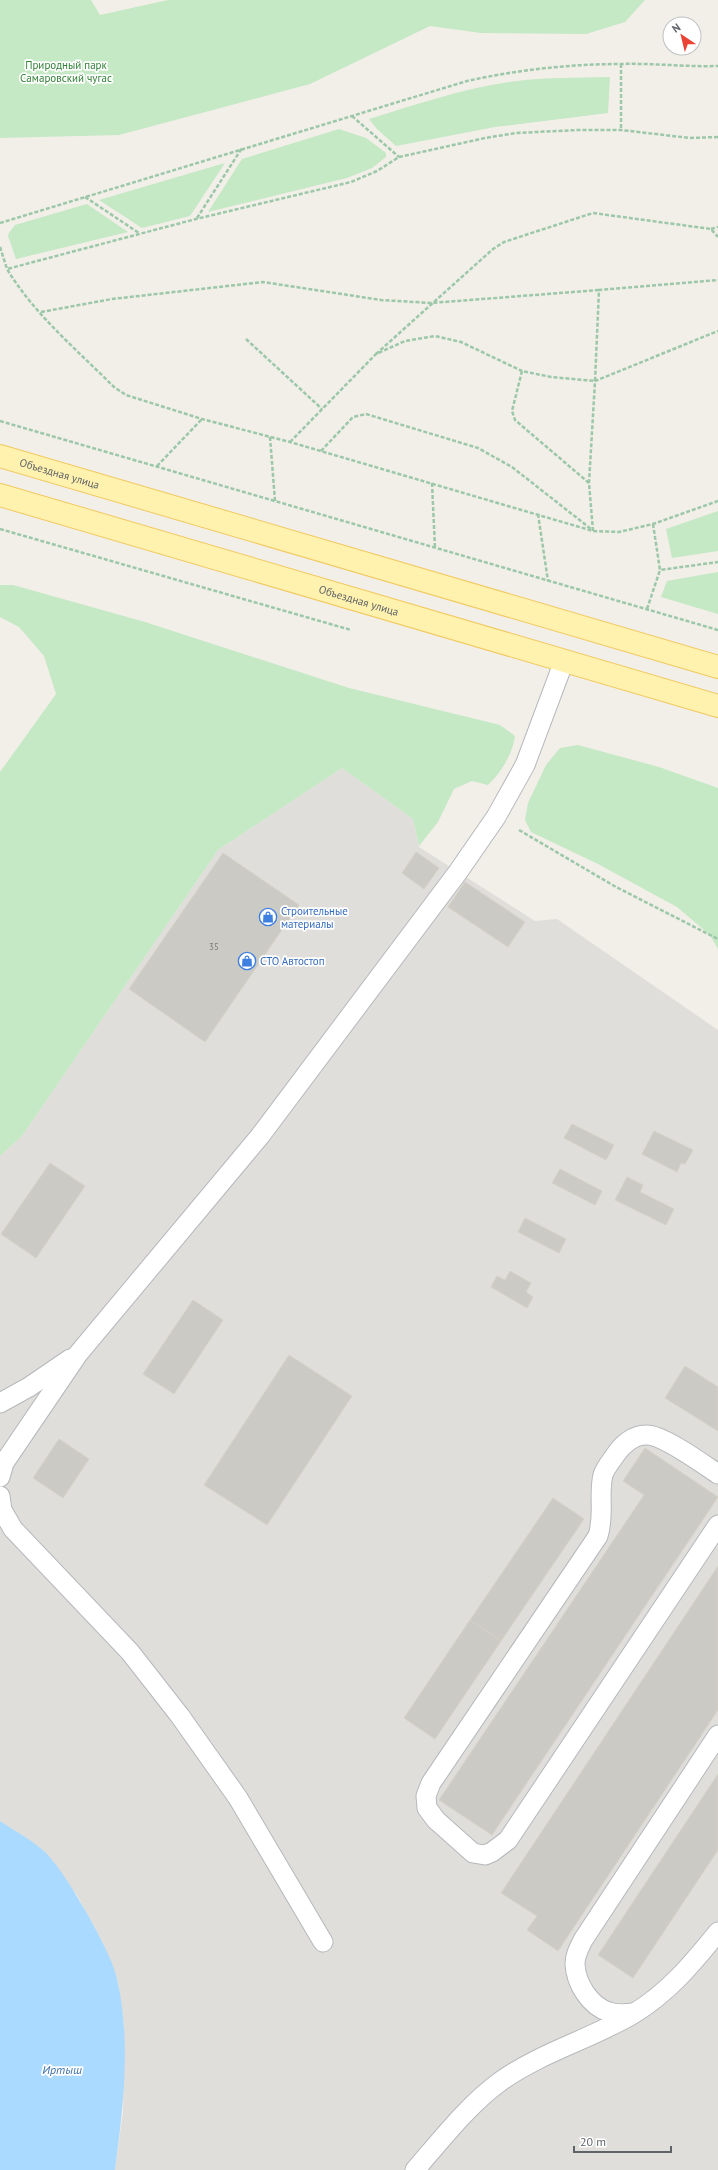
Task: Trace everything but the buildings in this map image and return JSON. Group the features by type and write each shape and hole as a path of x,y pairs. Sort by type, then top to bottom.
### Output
{"main road":[{"name":"Объездная улица","path":"0,456 718,667"},
{"name":"Объездная улица","path":"0,495 718,706"}],"lane":[{"path":"0,1477 4,1463 78,1354 260,1136 458,872 496,817 525,764 564,661"},
{"path":"0,1403 29,1387 78,1354"},
{"path":"718,1474 657,1436 645,1434 632,1438 620,1448 603,1473 602,1521 598,1536 431,1783 426,1796 427,1808 436,1820 465,1847 473,1853 485,1855 499,1848 508,1840 718,1525"},
{"path":"0,1496 2,1510 13,1529 130,1652 180,1716 238,1798 323,1942"},
{"path":"634,2013 618,2014 609,2012 598,2007 589,1999 577,1975 575,1964 577,1953 583,1940 718,1735"},
{"path":"415,2170 461,2119 501,2081 541,2058 596,2033 634,2013 661,1994 688,1969 718,1932"}],"path":[{"path":"0,222 352,116 419,94 506,72 548,67 621,64 718,66"},
{"path":"621,64 621,130"},
{"path":"352,116 399,157"},
{"path":"7,269 196,219 351,182 377,171 399,157 485,138 516,133 578,130 621,130 690,138 718,137"},
{"path":"196,219 242,148"},
{"path":"85,196 140,234"},
{"path":"290,442 376,354 431,303 493,249 504,242 593,213 711,229 718,227"},
{"path":"711,229 718,237"},
{"path":"0,247 7,269 20,290 114,387 126,395 202,419 432,482 593,531 618,532 653,524 718,501"},
{"path":"41,312 112,299 263,282 382,300 431,303 718,280"},
{"path":"593,531 589,483 599,290"},
{"path":"376,354 405,341 435,336 461,342 522,371 552,377 595,381 718,331"},
{"path":"246,339 322,409"},
{"path":"522,371 512,411 515,420 589,483"},
{"path":"321,451 353,417 366,414 478,448 517,471 593,531"},
{"path":"157,466 202,419"},
{"path":"0,421 718,630"},
{"path":"270,437 275,501"},
{"path":"432,482 435,548"},
{"path":"538,514 548,581"},
{"path":"647,609 660,570 653,524"},
{"path":"0,529 357,632"},
{"path":"660,570 718,562"},
{"path":"496,817 616,887 718,939"}],"shaded area":[{"path":"342,768 413,819 419,847 535,921 557,919 718,1030 718,2170 115,2170 123,2112 124,2024 118,1982 103,1943 77,1895 23,1836 0,1821 0,1156 22,1136 218,850"}],"green space":[{"name":"Природный парк Самаровский чугас","path":"0,0 91,0 100,15 168,0 645,0 625,22 586,34 481,33 430,26 310,84 119,135 0,138"},
{"path":"610,77 608,113 495,127 396,146 377,129 369,119 438,98 491,85 534,79"},
{"path":"339,129 366,138 386,153 386,157 372,168 347,178 208,212 242,159"},
{"path":"225,163 190,216 142,228 99,200"},
{"path":"87,204 128,232 16,259 8,236 15,225"},
{"path":"718,511 718,551 672,558 666,529"},
{"path":"718,572 718,614 661,597 667,581"},
{"path":"0,585 13,585 145,622 349,688 500,725 515,736 509,756 502,769 493,780 488,785 472,781 454,789 438,822 419,846 413,819 342,768 218,850 22,1136 0,1156 0,772 56,694 44,656 19,627 0,617"},
{"path":"578,745 659,767 718,788 718,949 710,935 677,907 598,864 531,832 525,820 528,803 546,765 560,748"}],"water":[{"name":"Иртыш","path":"0,1821 29,1840 51,1858 88,1915 105,1948 116,1974 122,2007 125,2054 123,2100 115,2170 0,2170"}],"place":[{"name":"Строительные материалы","path":"268,917"},
{"name":"СТО Автостоп","path":"247,961"}]}
